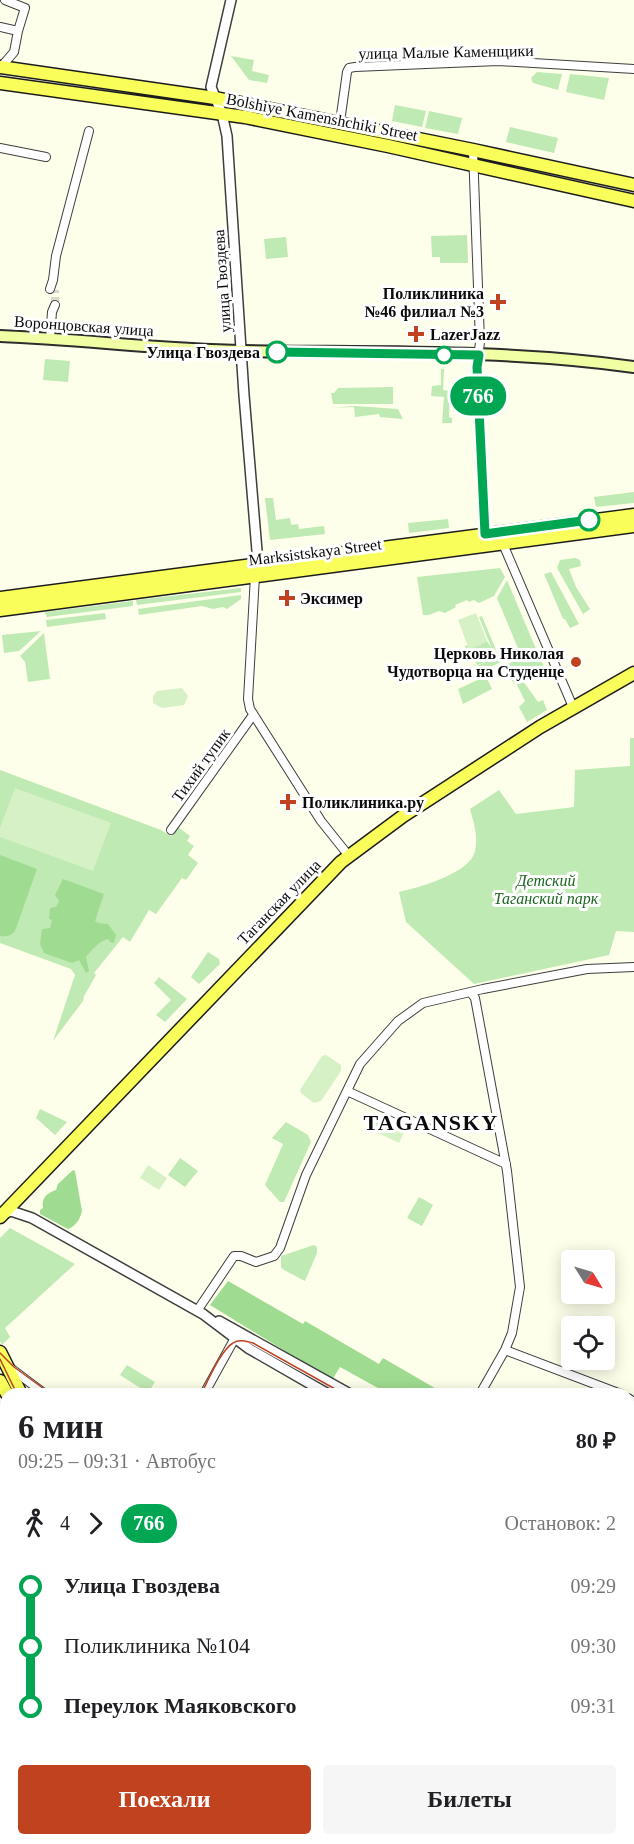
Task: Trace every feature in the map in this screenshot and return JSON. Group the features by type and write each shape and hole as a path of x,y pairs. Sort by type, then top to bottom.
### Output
{"main road":[{"name":"Bolshiye Kamenshchiki Street","path":"0,68 194,95 244,117 634,201"},
{"name":"Bolshiye Kamenshchiki Street","path":"0,83 218,106 340,122 634,185"},
{"name":"Воронцовская улица","path":"0,336 242,351 479,355 558,359 634,367"},
{"name":"Marksistskaya Street","path":"0,598 634,515"},
{"name":"Marksistskaya Street","path":"0,610 634,526"},
{"name":"Таганская улица","path":"2,1215 256,949 349,856 403,816 573,707 634,673"},
{"path":"0,1352 18,1388"}],"street":[{"path":"0,68 14,52 25,8 5,0"},
{"path":"194,95 205,91 212,81 231,0"},
{"path":"0,27 18,31"},
{"name":"улица Малые Каменщики","path":"340,122 347,72 350,68 355,67 504,62 634,69"},
{"name":"улица Гвоздева","path":"212,81 227,136 258,563"},
{"path":"227,136 233,124 244,117"},
{"path":"53,290 56,256 89,131"},
{"path":"446,159 452,158 455,153 454,148 449,145"},
{"path":"0,148 46,157"},
{"path":"473,150 478,268 479,355 477,367 485,534"},
{"path":"50,339 52,307"},
{"path":"503,544 573,707"},
{"path":"255,576 248,699 254,715 321,821 349,856"},
{"name":"Тихий тупик","path":"171,830 254,715"},
{"path":"200,1312 234,1256 241,1256 256,1262 274,1256 280,1248 306,1175 360,1064 398,1021 423,1003 587,969 634,968"},
{"path":"471,993 475,998 506,1164 520,1287 514,1325 505,1350 483,1388"},
{"path":"347,1091 506,1164"},
{"path":"2,1215 11,1211 32,1218 200,1312 232,1327 327,1388"},
{"path":"200,1312 248,1348 326,1388"},
{"path":"207,1388 235,1338"},
{"path":"505,1350 605,1388"},
{"path":"6,1364 37,1388"}],"green space":[{"path":"231,56 254,60 252,71 269,75 267,83 249,80"},
{"path":"537,72 562,74 558,90 533,83 531,78"},
{"path":"570,74 609,78 604,100 566,92"},
{"path":"395,105 426,111 422,127 392,121"},
{"path":"429,111 462,118 458,134 425,128"},
{"path":"510,127 558,138 554,153 506,142"},
{"path":"467,235 468,263 440,263 440,257 432,257 431,236"},
{"path":"286,237 288,257 266,259 264,239"},
{"path":"45,359 70,361 68,382 43,380"},
{"path":"441,369 444,369 443,390 450,391 449,417 452,418 452,423 442,423 444,397 431,396 432,386 441,385"},
{"path":"393,387 393,404 333,404 331,393 338,388"},
{"path":"355,406 398,409 403,419 380,417 379,414 355,417 354,407 331,408"},
{"path":"634,492 634,503 596,507 594,497"},
{"path":"265,498 273,498 276,520 290,518 291,525 298,524 299,529 324,526 325,534 270,540"},
{"path":"448,519 449,528 409,533 408,523"},
{"path":"575,558 580,560 581,566 569,569 576,587 590,609 583,614 557,568 560,560"},
{"path":"500,568 505,577 494,596 479,603 467,600 455,605 456,607 445,613 439,611 423,615 417,577"},
{"path":"551,572 579,624 570,628 563,619 544,574"},
{"path":"507,580 536,649 516,658 515,656 520,653 497,598"},
{"path":"241,588 241,592 137,605 136,600"},
{"path":"241,595 241,599 227,609 202,606 139,615 138,609"},
{"path":"133,601 133,606 47,617 45,612"},
{"path":"105,613 106,619 47,627 46,620"},
{"path":"476,613 487,641 469,649 458,620"},
{"path":"482,616 496,650 492,652 494,658 494,653 497,652 501,662 478,673 474,664 477,666 488,661 477,665 465,646 467,645 469,649 487,641 492,649 479,617"},
{"path":"41,631 19,651 4,653 2,635"},
{"path":"44,633 50,679 28,682 25,662 20,656"},
{"path":"537,651 548,676 543,678 534,666 524,672 521,667 516,671 538,702 543,700 547,710 527,722 519,707 525,701 516,683 514,684 510,677 512,676 506,665"},
{"path":"486,676 492,689 463,704 458,689"},
{"path":"182,688 188,696 184,705 162,708 153,703 153,696 157,691"},
{"name":"Детский Таганский парк","path":"630,738 634,738 634,932 616,931 609,955 474,984 406,922 399,892 454,873 471,859 475,851 476,840 470,809 499,790 516,814 574,807 575,770 630,766"},
{"path":"0,770 161,830 171,836 178,827 190,836 187,841 194,846 188,855 198,863 186,880 182,878 156,914 149,910 130,942 123,937 94,973 96,975 83,1001 53,1041 75,975 71,969 0,943"},
{"path":"15,788 111,823 93,871 0,837 0,828"},
{"path":"0,855 37,869 15,931 4,936 0,936"},
{"path":"63,879 104,894 95,921 108,924 116,935 114,943 108,939 105,940 86,957 89,971 86,973 79,960 72,963 44,953 40,944 42,929 50,928 52,920 49,919 50,908 56,907 59,901 55,895"},
{"path":"208,952 219,959 220,964 199,984 191,977"},
{"path":"159,977 187,999 165,1022 156,1015 171,1000 154,983"},
{"path":"326,1055 341,1065 341,1071 321,1101 314,1103 300,1090 322,1056"},
{"path":"40,1109 67,1122 55,1135 36,1118"},
{"path":"379,1117 405,1130 399,1143 372,1130"},
{"path":"286,1122 308,1135 311,1142 284,1202 280,1202 265,1185 283,1144 272,1138"},
{"path":"180,1158 198,1171 185,1187 168,1175"},
{"path":"148,1165 167,1178 159,1190 140,1178"},
{"path":"73,1170 82,1211 77,1222 68,1229 40,1214 40,1210 43,1208 45,1196 56,1190 58,1184"},
{"path":"419,1197 433,1205 422,1226 407,1218"},
{"path":"10,1228 75,1264 5,1328 10,1337 2,1345 0,1341 0,1238"},
{"path":"314,1245 317,1247 317,1253 305,1281 281,1267 281,1256"},
{"path":"228,1281 303,1324 305,1321 379,1364 383,1358 435,1388 378,1388 340,1367 332,1380 210,1305"},
{"path":"127,1365 155,1382 151,1388 140,1388 120,1375"}],"tunnel":[{"path":"55,290 55,305"}],"tram line":[{"path":"204,1388 224,1352 233,1343 240,1341 253,1343 333,1388"},
{"path":"0,1353 14,1367 43,1388"},
{"path":"0,1359 14,1388"}],"bus line":[{"name":"766","path":"277,352 479,355 477,367 485,534 589,520"}],"place":[{"name":"Поликлиника №46 филиал №3","path":"498,302"},
{"name":"LazerJazz","path":"416,334"},
{"name":"Улица Гвоздева","path":"277,352"},
{"name":"Эксимер","path":"287,598"},
{"name":"Церковь Николая Чудотворца на Студенце","path":"576,662"},
{"name":"Поликлиника.ру","path":"288,802"}],"district":[{"name":"TAGANSKY","path":"431,1122"}]}
